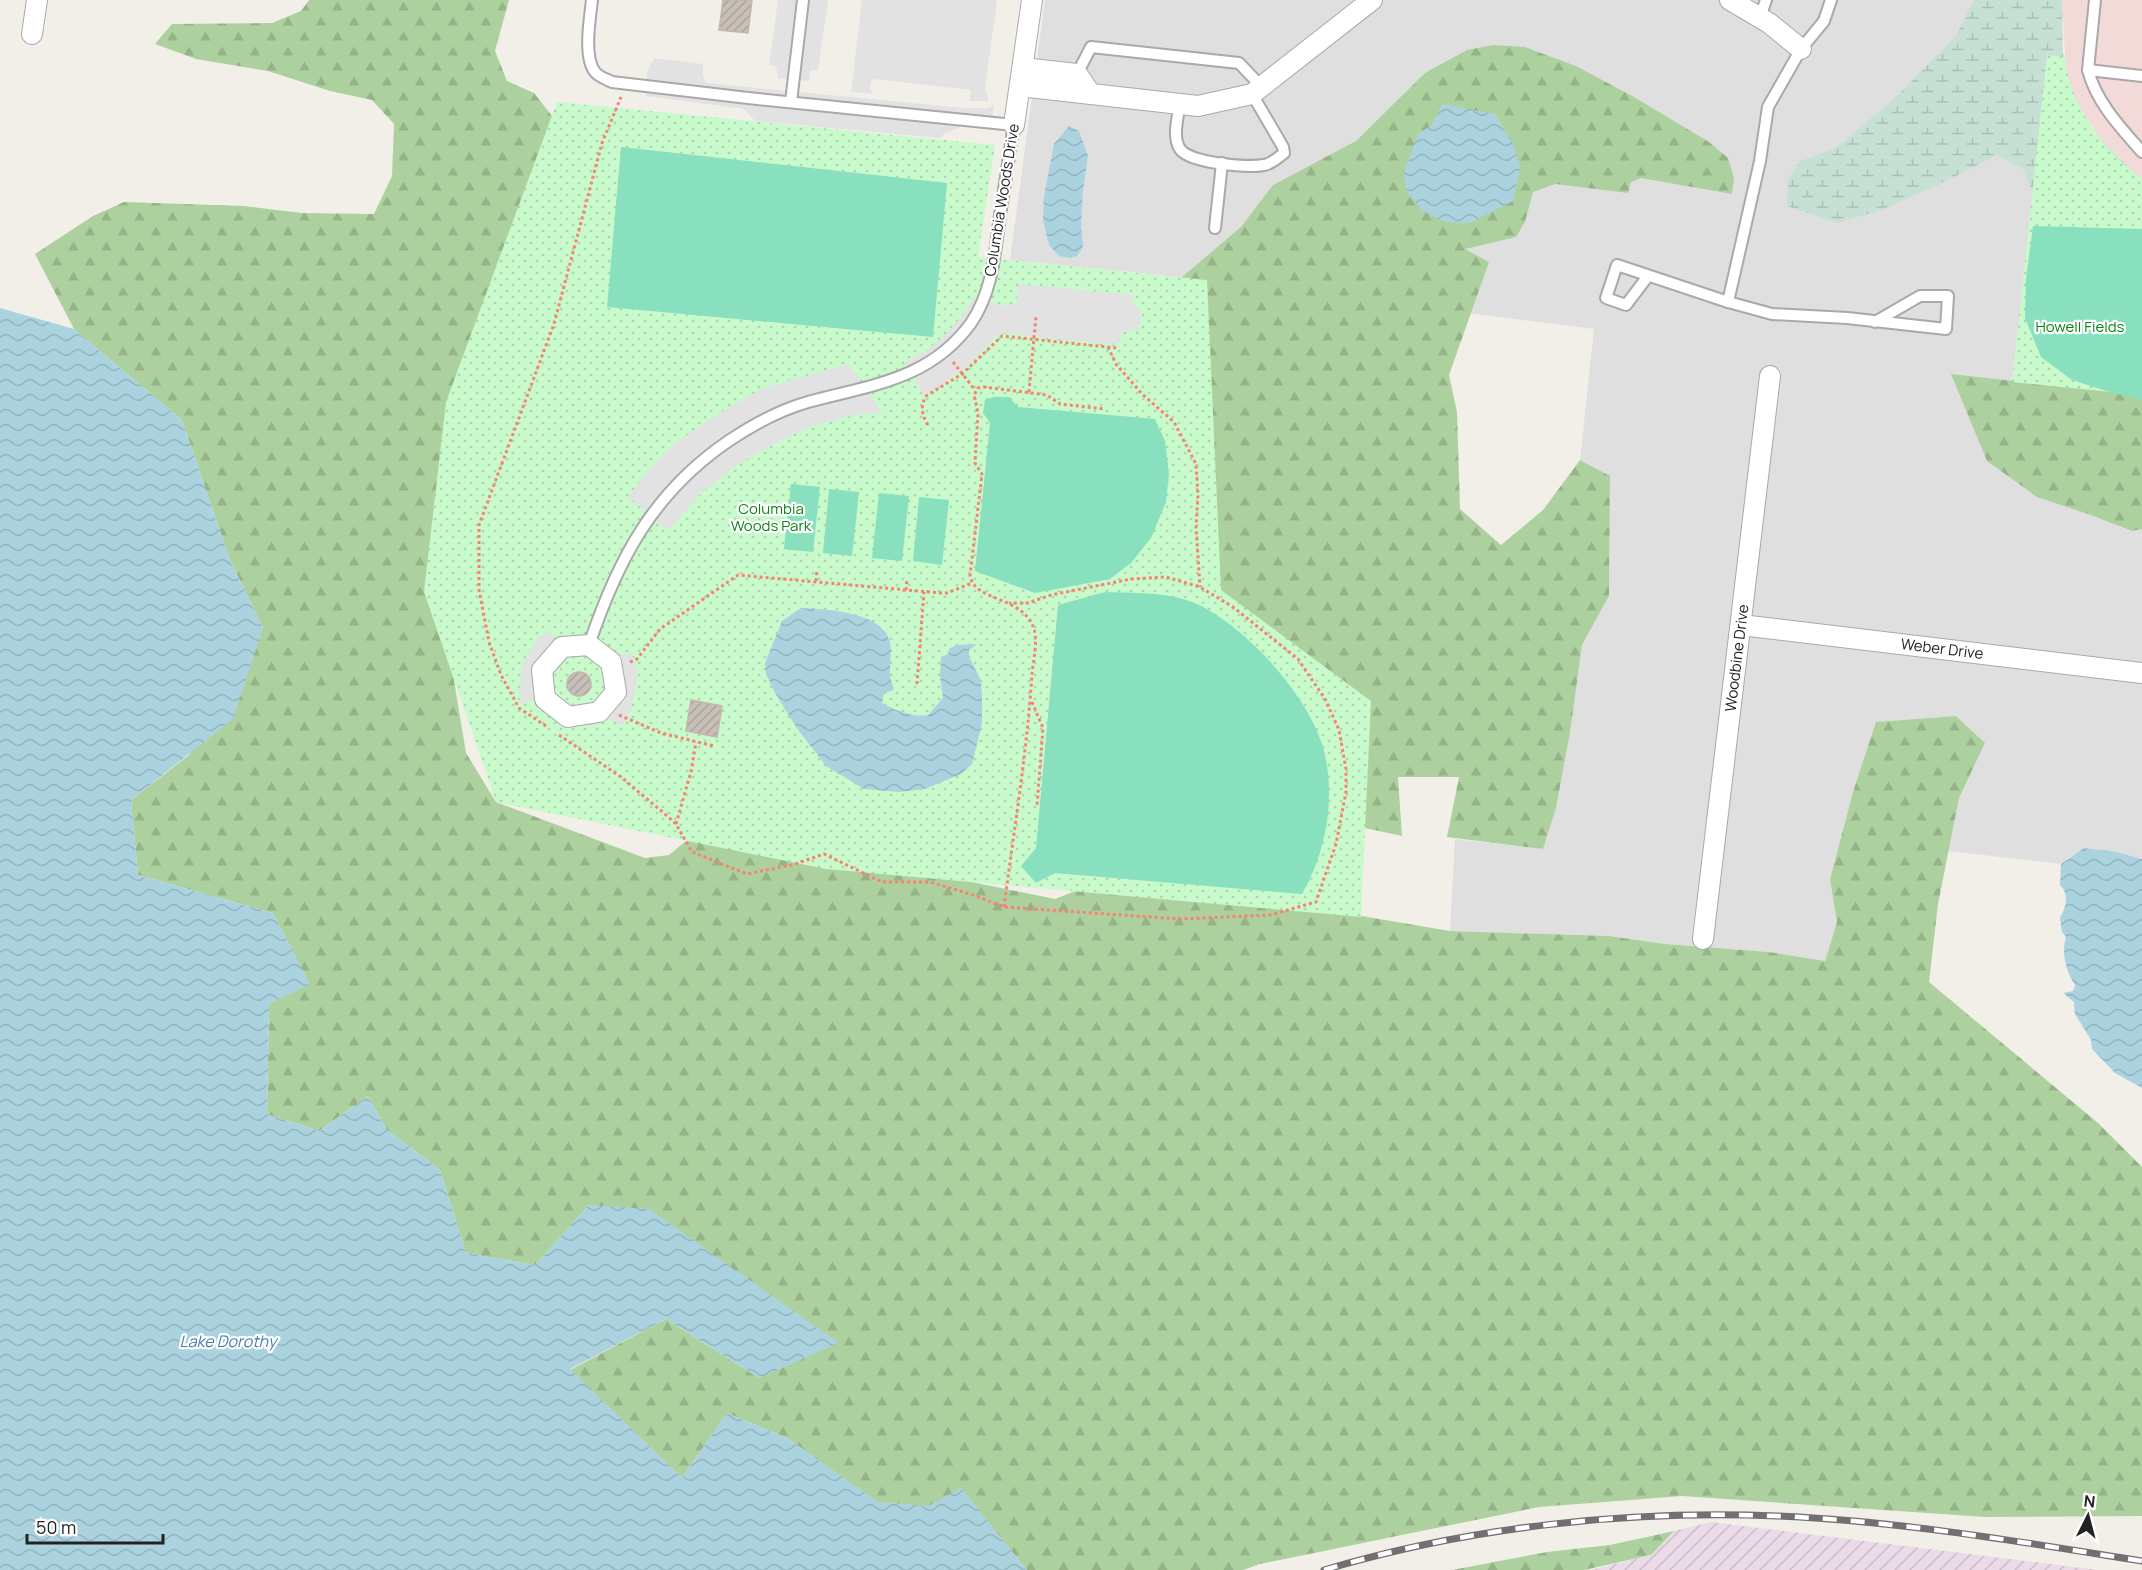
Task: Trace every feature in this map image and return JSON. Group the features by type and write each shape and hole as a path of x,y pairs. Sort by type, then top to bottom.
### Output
{"street":[{"path":"32,34 37,0"},
{"name":"Columbia Woods Drive","path":"1014,125 1032,0"},
{"path":"1021,77 1090,93 1198,106 1256,90 1372,0"},
{"path":"1730,0 1763,9 1801,49"},
{"path":"1021,77 1077,74 1090,93"},
{"name":"Woodbine Drive","path":"1703,939 1770,376"},
{"name":"Weber Drive","path":"1741,625 2142,673"},
{"path":"590,645 611,662 612,670 616,692 599,712 568,717 545,699 542,670 562,647 590,645"}],"lane":[{"path":"592,0 590,59 594,71 612,82 1014,125"},
{"path":"791,102 803,0"},
{"path":"1728,302 1760,161 1768,107 1801,49 1824,21 1831,0"},
{"path":"2095,0 2088,70 2099,97 2142,152"},
{"path":"1077,74 1091,47 1239,63 1256,90 1284,153 1265,165 1222,163 1192,158 1178,147 1176,138 1180,104"},
{"path":"2088,70 2142,76"},
{"name":"Columbia Woods Drive","path":"590,645 603,602 629,548 656,508 693,468 746,430 770,417 807,403 849,393 909,374 944,352 971,322 989,286 1014,125"},
{"path":"1215,228 1222,163"},
{"path":"1648,276 1772,314 1847,318 1875,322 1946,329 1948,296 1920,296 1875,322"}],"path":[{"path":"627,84 602,143 554,324 479,525 479,590 489,642 501,675 519,708 621,777 676,824 692,852 747,874 792,865 824,854 882,882 930,882 1004,907 1179,919 1270,915 1316,902 1336,844 1346,792 1346,769 1339,730 1325,699 1298,659 1233,607 1200,587 1166,578 1131,579 1052,595 1028,603 1010,603"},
{"path":"1029,392 1036,316"},
{"path":"928,425 923,418 922,408 926,396 962,374 1002,336 1118,348"},
{"path":"1108,347 1116,364 1142,394 1174,422 1196,464 1198,496 1196,527 1200,587"},
{"path":"944,352 976,390"},
{"path":"976,390 984,387 1029,392 1047,395 1060,404 1105,409"},
{"path":"976,390 974,395 979,425 975,463 982,474 970,576 972,583 981,591 1010,603 1026,614 1035,631 1031,698 1004,907"},
{"path":"816,581 817,570"},
{"path":"612,670 637,659 660,629 738,575 947,593 972,583"},
{"path":"906,590 907,579"},
{"path":"917,684 924,592"},
{"path":"1031,698 1032,706 1043,728 1037,806"},
{"path":"606,704 619,714 661,733 714,746"},
{"path":"676,824 691,772 696,742"}],"shaded area":[{"path":"778,0 828,0 818,70 811,70 809,81 778,78 776,66 769,65"},
{"path":"862,0 997,0 985,88 989,101 970,101 971,90 876,79 871,81 870,88 873,94 851,92"},
{"path":"1045,0 2055,0 2047,55 2142,395 2142,859 2117,852 2072,855 2061,864 1948,851 1959,798 1985,743 1956,716 1877,722 1853,792 1830,878 1837,922 1825,961 1769,952 1665,944 1609,936 1450,931 1455,839 1543,849 1556,808 1570,733 1582,645 1609,596 1610,476 1580,460 1594,329 1207,280 1010,260"},
{"path":"2062,0 2142,0 2142,178 2133,172 2098,135 2075,101 2066,74"},
{"path":"654,58 703,64 703,76 706,83 964,108 989,108 994,105 991,129 965,125 940,138 755,121 744,109 646,96 647,73"},
{"path":"1018,284 1134,295 1133,303 1141,310 1139,332 1130,330 1122,333 1117,345 1002,333 996,336 970,364 941,386 923,395 905,362 927,350 943,337 966,311 973,298 1006,306 1016,304"},
{"path":"849,364 881,412 855,415 809,427 777,442 740,463 702,492 668,531 628,497 646,473 673,445 716,415 763,388"},
{"path":"549,631 568,658 555,672 552,681 553,690 521,704 519,692 523,662 538,638"},
{"path":"620,654 632,654 637,670 636,689 631,709 625,723 621,724 608,719 596,705 604,694 605,685 604,672 597,663"},
{"path":"1711,1522 2098,1570 1591,1570 1651,1555 1674,1531"}],"green space":[{"path":"309,0 509,0 495,51 507,81 534,93 560,126 442,608 466,753 496,802 645,858 669,855 710,821 967,881 1055,899 1093,884 1273,901 1450,931 1609,936 1665,944 1769,952 1825,961 1837,922 1830,879 1853,792 1876,722 1956,716 1985,743 1959,798 1938,904 1929,982 2098,1123 2142,1167 2142,1516 1985,1517 1682,1496 1539,1507 1260,1564 1243,1570 1027,1570 961,1489 929,1506 878,1503 787,1438 727,1413 682,1478 570,1370 666,1319 759,1378 589,1205 535,1265 466,1253 440,1170 387,1130 368,1096 319,1131 267,1114 269,1004 309,983 273,913 138,875 131,800 189,755 263,628 230,560 182,420 74,329 35,254 93,216 124,202 243,206 302,213 374,214 392,176 394,124 372,100 330,91 268,71 196,59 155,44 172,24 272,23 301,11"},
{"path":"1974,0 2062,0 2063,57 2070,89 2090,125 2128,167 2032,190 2023,169 1997,155 1936,186 1881,210 1838,223 1787,206 1788,179 1800,161 1834,149 1894,99 1955,37"},
{"path":"1493,45 1525,47 1576,66 1634,97 1709,142 1728,158 1734,178 1732,194 1641,178 1631,182 1628,193 1555,184 1533,192 1525,222 1516,237 1465,249 1489,262 1449,375 1457,412 1460,509 1501,545 1543,510 1580,460 1610,476 1609,596 1582,645 1570,733 1556,808 1543,849 1447,837 1459,777 1398,777 1402,836 1365,828 1351,808 1221,590 1162,294 1241,227 1273,185 1356,141 1425,73 1467,50"},
{"name":"Howell Fields","path":"2047,55 2065,57 2073,92 2091,125 2115,155 2142,178 2142,395 2012,382"},
{"name":"Columbia Woods Park","path":"557,102 995,145 978,257 1207,280 1221,590 1371,701 1361,917 826,869 496,802 424,592 446,402"},
{"path":"621,147 947,183 933,337 607,307"},
{"path":"2033,226 2142,229 2142,400 2072,380 2041,357 2025,318 2026,279"},
{"path":"1951,374 2142,395 2142,529 2132,531 2037,497 1987,461"},
{"path":"993,397 1009,397 1018,407 1155,419 1165,441 1169,474 1166,502 1151,538 1131,563 1110,579 1035,593 975,571 990,423 983,413 985,400"},
{"path":"791,484 820,487 813,552 784,549"},
{"path":"829,489 859,492 852,556 823,553"},
{"path":"879,493 909,496 902,561 872,558"},
{"path":"919,497 949,500 942,565 913,561"},
{"path":"1105,592 1172,596 1202,607 1222,618 1249,640 1274,666 1298,697 1312,720 1322,744 1329,782 1329,802 1323,841 1311,877 1302,894 1055,873 1036,883 1021,866 1036,848 1058,605"},
{"path":"1674,1531 1651,1555 1584,1570 1452,1570 1547,1552 1610,1545"}],"water":[{"path":"1442,104 1495,114 1513,144 1520,169 1513,201 1470,223 1445,222 1422,210 1407,192 1404,173 1418,134 1432,125"},
{"path":"1069,126 1079,131 1088,156 1081,225 1083,247 1077,256 1071,258 1059,256 1049,245 1043,220 1044,196 1054,144"},
{"name":"Lake Dorothy","path":"0,308 74,329 182,420 230,560 263,628 233,719 131,800 138,875 273,913 310,984 269,1004 267,1114 319,1131 368,1096 387,1130 440,1170 466,1253 535,1265 589,1205 649,1209 839,1343 759,1378 666,1319 570,1369 682,1478 727,1413 787,1438 878,1502 929,1506 961,1488 1027,1570 0,1570"},
{"path":"801,608 851,614 875,623 884,630 890,644 890,676 894,690 884,693 882,703 910,714 928,715 943,698 940,676 941,657 948,654 949,649 956,645 977,644 969,650 969,657 981,680 982,723 972,764 961,774 925,789 899,792 864,789 826,766 796,727 766,674 765,663 782,621"},
{"path":"2084,848 2117,852 2142,859 2142,1088 2115,1073 2092,1049 2091,1040 2075,1014 2074,1002 2063,993 2073,991 2075,985 2069,974 2064,955 2066,937 2062,932 2060,918 2066,897 2060,885 2061,864"}],"building":[{"path":"723,0 752,0 748,33 719,30"},
{"path":"579,672 587,676 591,684 587,692 579,696 571,692 567,684 571,676"},
{"path":"691,700 722,706 717,737 686,731"}],"railway":[{"path":"1324,1570 1379,1555 1491,1532 1606,1519 1720,1515 1777,1516 1915,1527 2142,1561"}]}
